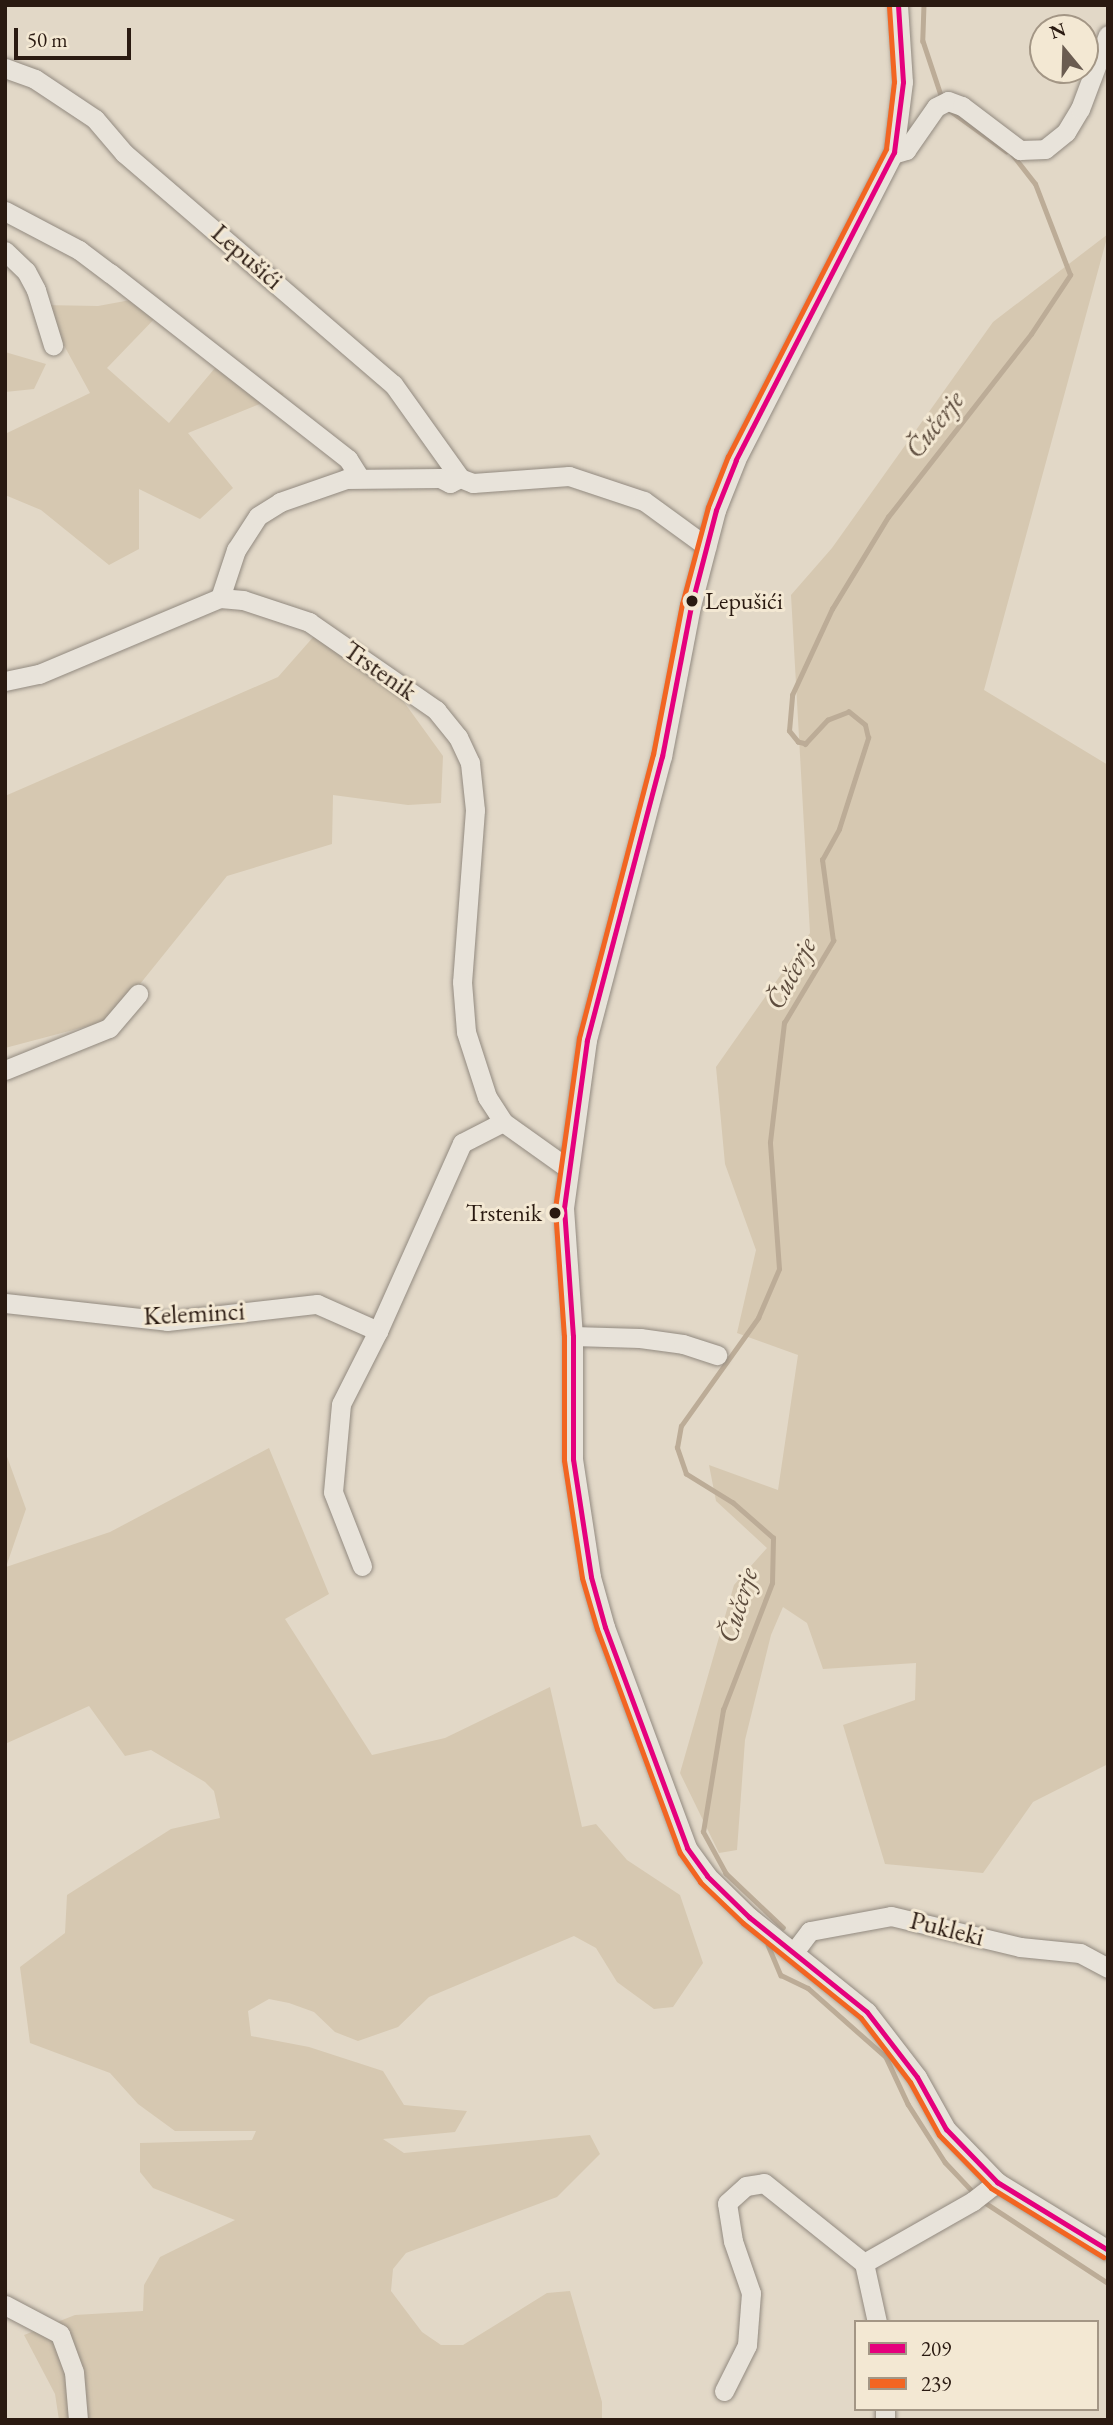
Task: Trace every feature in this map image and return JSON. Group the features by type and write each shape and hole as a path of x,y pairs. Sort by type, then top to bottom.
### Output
{"street":[{"path":"898,5 903,82 893,154 736,460 706,546 662,757 587,1040 566,1167 564,1208 573,1336 573,1459 591,1577 604,1627 687,1848 707,1876 749,1917 827,1976 890,2037 985,2191 1108,2250"},
{"path":"893,154 906,150 936,107 948,101 962,106 1020,150 1045,149 1066,132 1080,109 1108,35"},
{"name":"Lepušići","path":"5,68 35,79 95,120 124,153 393,384 460,478"},
{"path":"5,211 79,250 110,272 348,459 360,478"},
{"path":"5,251 26,271 36,290 53,345"},
{"path":"5,681 39,674 220,598 236,550 258,516 307,489 360,478 440,478 450,483 460,478 473,483 569,476 644,501 706,546"},
{"name":"Trstenik","path":"220,598 243,600 309,622 436,710 458,737 470,763 475,810 462,982 466,1032 487,1097 503,1122 566,1167"},
{"path":"5,1070 109,1028 138,994"},
{"path":"362,1566 333,1493 341,1404 378,1331 462,1143 503,1122"},
{"name":"Keleminci","path":"5,1303 167,1321 317,1304 378,1331"},
{"path":"573,1336 640,1338 717,1355"},
{"name":"Pukleki","path":"794,1952 810,1931 891,1916 1020,1947 1080,1953 1108,1968"},
{"path":"724,2391 747,2345 751,2293 733,2241 727,2203 746,2186 764,2183 864,2263 877,2320"},
{"path":"864,2263 985,2191"},
{"path":"5,2305 60,2334 74,2372 78,2420"}],"shaded area":[{"path":"1108,234 984,690 1108,765 1108,1764 1033,1802 983,1873 885,1864 843,1725 915,1700 916,1663 823,1669 807,1623 783,1607 771,1635 745,1740 737,1850 719,1853 680,1773 734,1585 767,1548 716,1501 709,1465 778,1490 798,1355 737,1333 756,1250 725,1164 716,1067 810,933 791,595 832,548 993,322"},
{"path":"136,299 159,314 107,368 169,423 225,356 284,394 188,433 233,488 200,519 139,489 139,549 109,565 41,510 5,495 5,434 90,393 42,305 98,306"},
{"path":"5,352 46,364 34,389 5,392"},
{"path":"315,635 396,691 443,756 441,803 408,805 333,795 332,844 227,876 111,1020 5,1048 5,796 278,677"},
{"path":"269,1448 329,1594 285,1619 372,1755 445,1738 550,1687 582,1827 596,1824 627,1860 680,1895 703,1963 673,2007 654,2009 617,1982 596,1948 574,1936 429,1997 398,2027 358,2041 335,2032 314,2012 289,2003 269,1999 248,2011 251,2036 309,2047 383,2071 404,2105 467,2111 455,2132 383,2139 404,2153 590,2135 600,2154 557,2197 406,2253 393,2269 391,2291 422,2332 441,2345 463,2345 547,2293 570,2291 602,2402 602,2420 59,2420 55,2394 24,2335 75,2315 143,2311 144,2285 160,2257 235,2220 153,2188 140,2172 140,2143 252,2140 256,2131 175,2131 138,2104 110,2073 30,2043 20,1967 65,1933 67,1895 171,1829 220,1818 214,1791 205,1782 151,1750 125,1756 89,1706 5,1744 5,1451 26,1509 6,1567 110,1532"}],"waterway":[{"name":"Čučerje","path":"924,5 923,41 942,98"},
{"name":"Čučerje","path":"948,109 1006,151"},
{"name":"Čučerje","path":"783,1928 726,1874 703,1832 723,1710 772,1583 773,1538 733,1503 686,1474 677,1448 681,1426 758,1318 779,1269 770,1142 784,1023 833,941 822,860 839,829 868,738 865,725 849,712 828,720 806,744 798,742 789,731 792,695 832,609 888,517 1031,334 1070,275 1035,184 1013,156"},
{"name":"Čučerje","path":"768,1945 781,1975 808,1988 886,2057 908,2104 945,2162 975,2194"},
{"name":"Čučerje","path":"981,2200 1108,2283"}],"transit line":[{"name":"209","path":"898,5 903,82 894,152 736,460 716,510 691,606 662,756 587,1040 564,1208 573,1336 573,1459 591,1577 605,1627 687,1848 707,1876 749,1917 867,2012 917,2077 946,2129 997,2182 1108,2250"},
{"name":"239","path":"889,6 894,82 886,149 728,456 708,507 682,604 653,754 579,1038 555,1208 564,1336 564,1460 582,1578 597,1629 680,1853 700,1882 743,1923 861,2018 910,2082 939,2135 991,2188 1103,2257"}],"place":[{"name":"Lepušići","path":"692,601"},
{"name":"Trstenik","path":"555,1213"}]}
